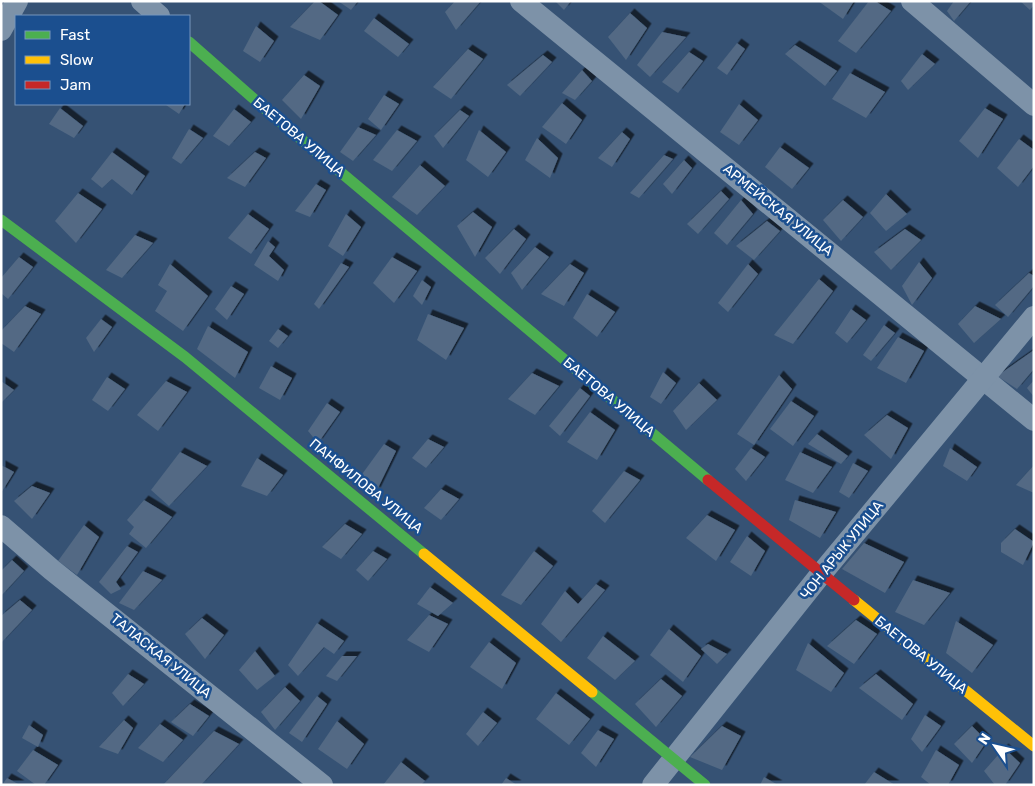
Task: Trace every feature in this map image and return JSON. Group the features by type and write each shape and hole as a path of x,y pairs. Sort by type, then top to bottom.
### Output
{"street":[{"path":"1,30 18,1"},
{"path":"142,1 159,15"},
{"name":"АРМЕЙСКАЯ УЛИЦА","path":"521,1 1034,420"},
{"path":"912,1 1034,105"},
{"name":"БАЕТОВА УЛИЦА","path":"190,43 270,113 821,574 1034,746"},
{"name":"ПАНФИЛОВА УЛИЦА","path":"1,220 185,357 704,785"},
{"name":"ЧОН АРЫК УЛИЦА","path":"653,785 821,574 1034,317"},
{"name":"ТАЛАСКАЯ УЛИЦА","path":"1,526 60,576 322,785"}],"building":[{"path":"315,1 319,1 338,15 320,40 290,27"},
{"path":"338,1 358,1 351,10"},
{"path":"455,1 481,1 456,30 445,12"},
{"path":"555,1 571,1 564,10"},
{"path":"818,1 854,1 843,19"},
{"path":"869,1 875,1 891,11 856,53 838,41"},
{"path":"954,1 971,1 954,21 947,11"},
{"path":"1020,1 1034,1 1034,5 1030,10"},
{"path":"630,13 647,28 626,60 608,37"},
{"path":"374,18 409,44 398,57 364,31"},
{"path":"256,26 274,41 260,62 243,51"},
{"path":"662,32 686,37 650,77 637,65"},
{"path":"737,43 745,49 727,75 717,68"},
{"path":"795,45 837,71 825,86 785,54"},
{"path":"468,49 483,59 451,99 433,87"},
{"path":"689,52 703,61 678,93 662,82"},
{"path":"922,54 935,64 908,90 901,81"},
{"path":"543,55 552,62 520,96 507,85"},
{"path":"582,70 592,81 575,100 562,93"},
{"path":"850,73 885,92 866,118 832,99"},
{"path":"304,75 320,86 301,119 282,100"},
{"path":"384,95 399,104 381,130 368,119"},
{"path":"562,103 582,120 566,144 542,127"},
{"path":"739,104 758,120 739,145 720,132"},
{"path":"166,105 184,105 179,114"},
{"path":"60,108 83,126 74,138 49,124"},
{"path":"985,108 1003,119 978,158 959,141"},
{"path":"234,109 251,122 229,146 213,136"},
{"path":"460,110 469,116 443,148 434,136"},
{"path":"358,127 376,135 353,161 340,152"},
{"path":"189,129 203,138 181,164 172,158"},
{"path":"397,130 417,141 392,171 373,160"},
{"path":"479,130 506,152 488,177 466,160"},
{"path":"622,132 630,139 612,167 598,158"},
{"path":"537,138 558,158 550,178 525,160"},
{"path":"1019,139 1034,150 1034,166 1018,187 997,168"},
{"path":"780,147 809,168 792,189 765,167"},
{"path":"112,152 145,176 132,195 112,179 102,188 91,179"},
{"path":"255,152 266,158 245,187 227,178"},
{"path":"664,155 673,159 639,198 630,193"},
{"path":"684,160 692,168 672,194 663,184"},
{"path":"420,165 445,186 417,215 392,197"},
{"path":"316,184 326,190 310,217 295,211"},
{"path":"721,191 729,199 698,234 687,224"},
{"path":"78,193 102,209 76,243 55,221"},
{"path":"886,194 907,214 886,231 870,213"},
{"path":"741,200 753,214 727,245 714,233"},
{"path":"843,200 863,217 841,241 823,220"},
{"path":"473,212 492,227 475,257 457,226"},
{"path":"248,214 269,229 251,254 228,238"},
{"path":"346,214 361,227 343,256 328,246"},
{"path":"767,221 780,231 754,260 736,246"},
{"path":"514,229 526,239 500,274 485,258"},
{"path":"905,229 921,240 891,270 874,252"},
{"path":"135,235 153,243 122,278 106,270"},
{"path":"268,241 275,247 269,256 284,270 278,281 254,265"},
{"path":"535,247 549,257 522,290 511,273"},
{"path":"19,257 33,267 8,299 1,293 1,278"},
{"path":"392,257 417,271 394,303 373,283"},
{"path":"919,262 932,278 912,305 902,286"},
{"path":"341,263 349,267 319,309 314,304"},
{"path":"170,264 208,296 183,331 155,311 167,291 158,285"},
{"path":"570,264 584,273 564,306 541,294"},
{"path":"748,264 758,274 728,312 718,303"},
{"path":"1029,273 1034,276 1034,286 1008,317 995,305"},
{"path":"819,279 833,291 793,344 774,335"},
{"path":"422,280 431,287 422,305 413,296"},
{"path":"231,286 244,294 227,320 215,309"},
{"path":"587,294 615,312 597,337 573,318"},
{"path":"25,306 41,314 14,352 1,343 1,331"},
{"path":"975,306 1001,319 974,343 958,324"},
{"path":"851,309 866,320 847,343 835,333"},
{"path":"428,314 464,328 446,360 417,340"},
{"path":"101,319 112,327 94,352 86,338"},
{"path":"884,325 895,333 871,361 863,355"},
{"path":"208,326 248,352 235,378 197,349"},
{"path":"278,329 288,336 278,348 269,341"},
{"path":"898,337 924,351 906,383 877,368"},
{"path":"1034,350 1034,369 1017,389 997,376"},
{"path":"271,366 292,378 280,400 259,388"},
{"path":"663,372 676,383 661,404 650,397"},
{"path":"532,373 559,386 535,415 508,399"},
{"path":"779,375 792,389 754,445 737,434"},
{"path":"107,377 125,389 108,411 92,400"},
{"path":"1034,380 1034,397 1027,388"},
{"path":"1,381 14,390 1,403"},
{"path":"166,381 187,392 158,431 137,415"},
{"path":"699,383 717,400 686,430 673,411"},
{"path":"580,388 590,396 560,436 549,426"},
{"path":"791,401 814,416 793,446 770,429"},
{"path":"327,403 340,412 318,443 308,431"},
{"path":"590,412 615,430 597,460 567,442"},
{"path":"887,415 908,428 891,459 864,435"},
{"path":"817,434 848,456 841,464 808,444"},
{"path":"428,439 444,447 426,468 412,458"},
{"path":"384,444 396,451 376,492 360,477"},
{"path":"751,448 765,457 746,481 735,469"},
{"path":"950,448 977,467 967,481 943,466"},
{"path":"180,452 207,466 169,506 151,490"},
{"path":"800,452 832,467 813,493 785,480"},
{"path":"257,458 283,475 267,496 241,486"},
{"path":"853,463 868,471 849,498 839,492"},
{"path":"1,465 14,472 1,493"},
{"path":"1034,465 1034,493 1016,485"},
{"path":"624,471 640,480 605,523 592,511"},
{"path":"32,486 50,493 32,519 14,501"},
{"path":"441,489 459,499 441,520 424,508"},
{"path":"144,500 172,517 146,548 129,534 134,527 127,520"},
{"path":"795,500 836,512 820,538 789,520"},
{"path":"707,515 735,530 716,561 686,538"},
{"path":"345,524 362,534 341,559 322,547"},
{"path":"84,525 99,537 77,575 58,561"},
{"path":"1015,529 1034,542 1023,565 1001,552 1001,543"},
{"path":"747,536 765,551 751,576 730,562"},
{"path":"864,543 904,562 885,593 842,569"},
{"path":"127,546 138,552 116,582 121,589 111,594 99,582"},
{"path":"373,551 387,559 368,581 356,570"},
{"path":"534,551 553,566 521,605 501,595"},
{"path":"12,560 24,571 1,596 1,571"},
{"path":"143,571 162,580 134,610 119,603"},
{"path":"913,580 950,593 924,625 895,612"},
{"path":"596,584 605,590 561,642 541,624 565,591 578,604"},
{"path":"430,587 453,603 438,616 417,604"},
{"path":"20,600 32,610 1,643 1,616"},
{"path":"429,615 448,624 429,652 407,640"},
{"path":"202,618 224,635 205,659 185,634"},
{"path":"856,620 877,634 854,664 827,646"},
{"path":"956,621 993,645 972,673 946,653"},
{"path":"317,623 344,641 334,654 324,647 298,676 288,665"},
{"path":"669,629 701,656 683,682 650,655"},
{"path":"603,636 635,661 615,680 587,658"},
{"path":"489,642 516,663 502,689 470,667"},
{"path":"808,643 844,673 831,692 796,670"},
{"path":"708,644 727,654 717,664 701,649"},
{"path":"255,651 275,676 257,690 239,670"},
{"path":"342,656 357,656 337,681 326,676"},
{"path":"128,674 144,684 123,706 112,693"},
{"path":"876,674 913,704 902,720 859,688"},
{"path":"661,679 682,696 656,727 635,704"},
{"path":"285,687 300,701 275,730 261,712"},
{"path":"556,693 590,719 569,745 536,719"},
{"path":"317,696 327,704 302,742 289,733"},
{"path":"190,704 209,716 193,736 171,722"},
{"path":"483,712 497,723 478,746 466,734"},
{"path":"925,715 941,726 922,752 911,739"},
{"path":"124,720 133,728 118,754 99,747"},
{"path":"337,721 364,744 347,769 318,749"},
{"path":"160,724 183,740 163,762 138,748"},
{"path":"29,725 43,735 38,747 22,738"},
{"path":"722,726 741,736 722,770 690,757"},
{"path":"972,726 987,741 972,763 954,744"},
{"path":"598,730 614,739 596,767 581,753"},
{"path":"214,731 239,744 201,785 163,785"},
{"path":"1004,748 1020,763 1005,785 995,785 984,771"},
{"path":"33,750 58,765 44,785 36,785 17,771"},
{"path":"936,750 959,765 948,785 931,785 921,777"},
{"path":"401,762 425,781 421,785 383,785"},
{"path":"874,772 895,785 864,785"},
{"path":"764,777 778,785 760,785"},
{"path":"7,778 20,785 2,785"},
{"path":"506,778 517,785 501,785"}],"traffic: fast":[{"path":"190,43 270,113 708,480"},
{"path":"1,220 185,357 424,554"},
{"path":"592,692 705,785"}],"traffic: slow":[{"path":"424,554 592,692"},
{"path":"854,600 1034,746"}],"traffic: jam":[{"path":"708,480 854,600"}]}
